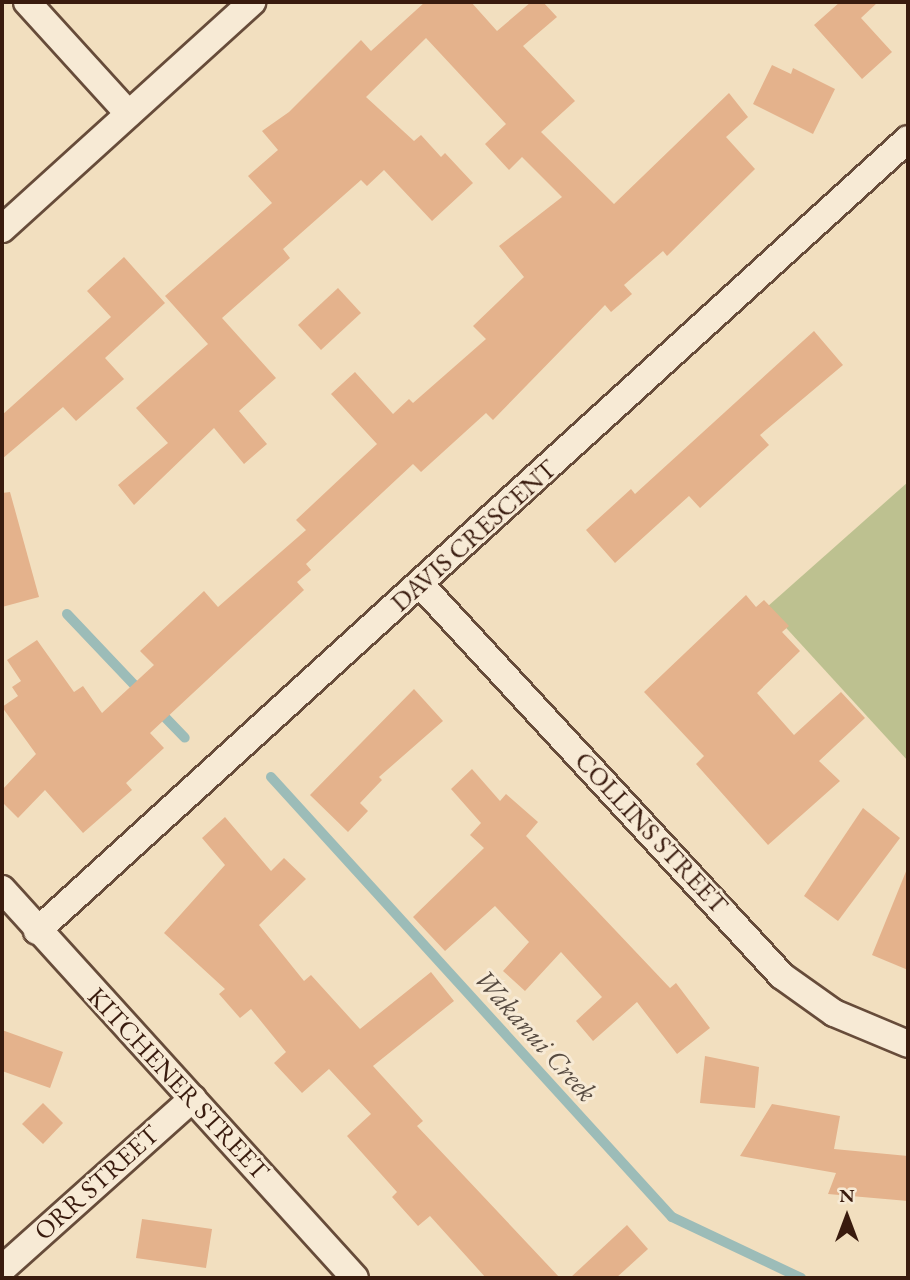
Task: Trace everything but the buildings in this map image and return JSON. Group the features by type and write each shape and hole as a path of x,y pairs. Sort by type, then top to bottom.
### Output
{"street":[{"path":"27,2 129,114"},
{"path":"2,229 252,2"},
{"name":"DAVIS CRESCENT","path":"37,931 908,139"},
{"name":"COLLINS STREET","path":"421,584 782,976 834,1013 908,1044"},
{"name":"KITCHENER STREET","path":"2,889 37,931 355,1278"},
{"name":"ORR STREET","path":"2,1269 192,1098"}],"green space":[{"path":"908,482 908,761 767,607"}],"waterway":[{"name":"Wakanui Creek","path":"67,614 141,692"},
{"name":"Wakanui Creek","path":"159,711 185,738"},
{"name":"Wakanui Creek","path":"271,777 672,1217 801,1278"}]}
